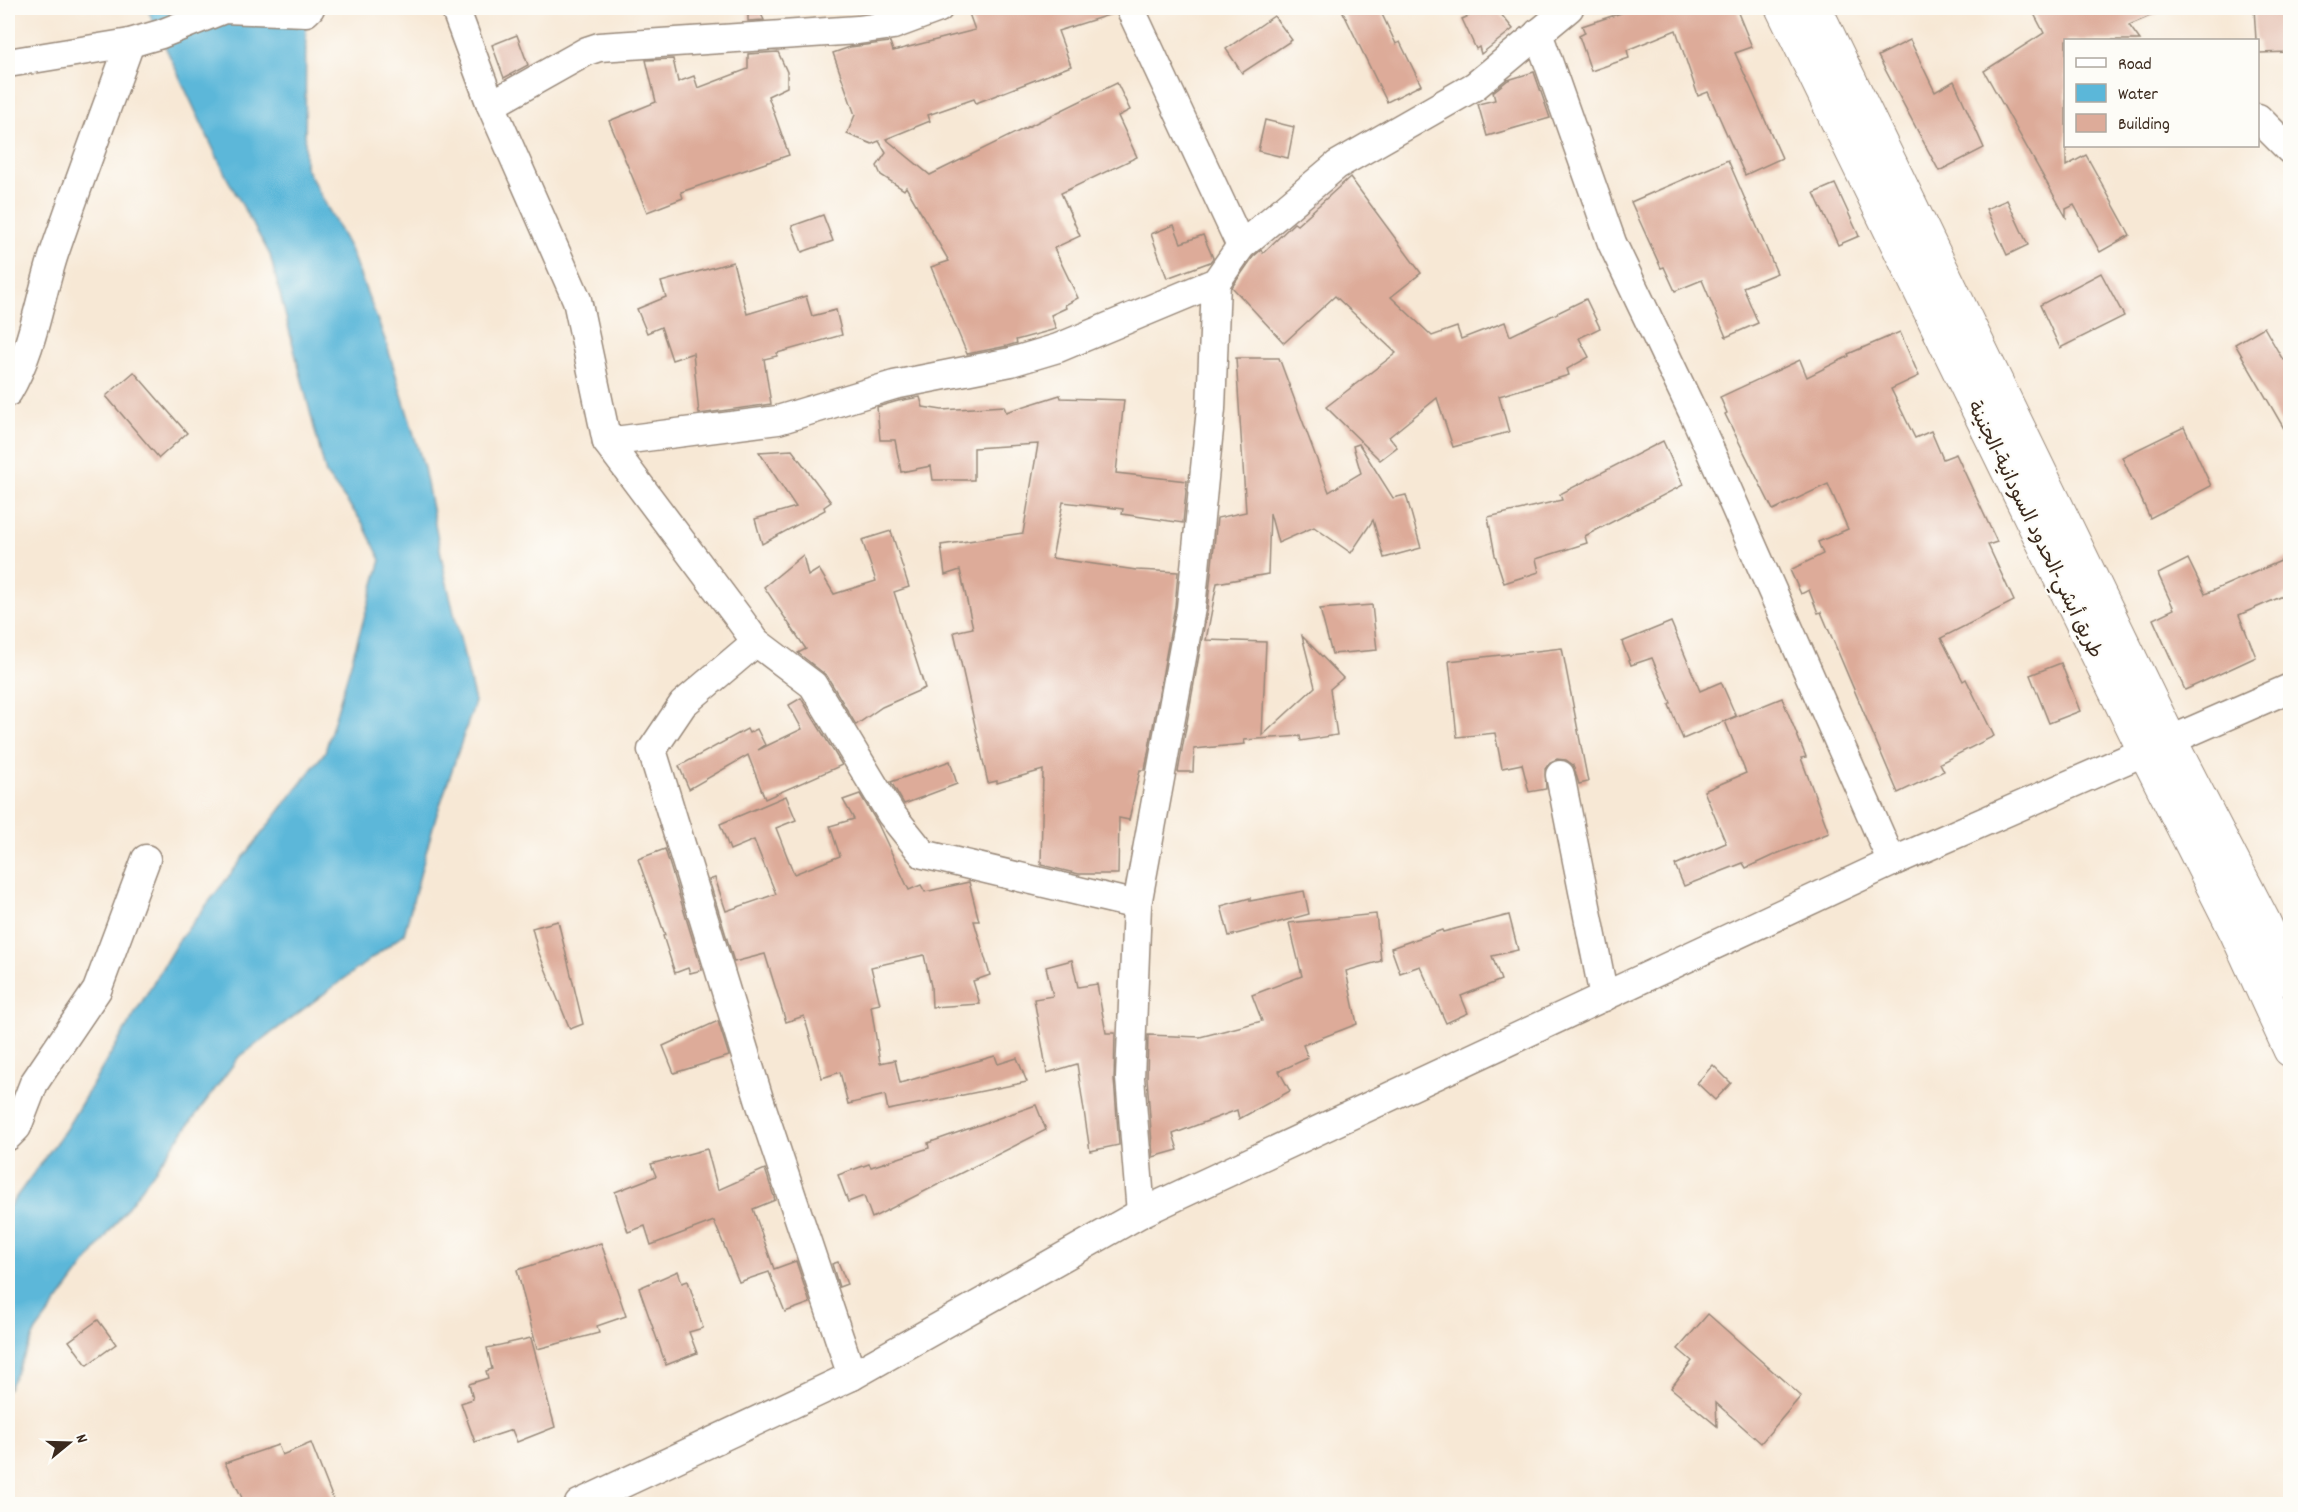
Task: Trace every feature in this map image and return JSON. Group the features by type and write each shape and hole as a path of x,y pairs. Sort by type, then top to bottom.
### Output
{"highway":[{"name":"طريق أبشي-الحدود السودانية-الجنينة","path":"1782,8 2249,926 2290,1050"},
{"path":"1823,10 2157,746"},
{"path":"2249,926 2290,980"}],"street":[{"path":"8,63 130,43 224,9 306,12 310,8"},
{"path":"455,8 491,105 577,300 607,442 756,642 813,685 891,814 923,854 1137,905"},
{"path":"491,105 587,51 599,48 858,30 893,25 939,8"},
{"path":"1130,8 1241,246"},
{"path":"1141,1213 1130,1078 1137,905 1191,608 1211,409 1216,282 1241,246 1337,165 1475,86 1569,8"},
{"path":"1538,33 1612,243 1698,423 1892,862"},
{"path":"8,392 29,345 54,255 130,43"},
{"path":"2259,119 2290,150"},
{"path":"607,442 778,420 894,385 1011,362 1058,348 1216,282"},
{"path":"756,642 683,704 652,750 759,1099 852,1376"},
{"path":"579,1504 852,1376 1141,1213 1892,862 2290,688"},
{"path":"1560,775 1604,997"},
{"path":"8,1136 17,1127 34,1083 97,990 146,859"}],"water":[{"path":"147,8 302,8 306,12 305,166 350,249 386,342 424,468 445,575 475,702 434,823 404,934 238,1058 36,1331 8,1390 8,1208 66,1129 177,943 325,752 381,560 362,522 326,474 270,255 227,178"}],"building":[{"path":"748,8 758,8 764,20 748,21"},
{"path":"967,8 1114,8 1115,13 1058,31 1071,66 976,103 974,99 928,115 930,121 886,139 930,175 1117,83 1130,110 1118,116 1137,157 1061,193 1080,236 1054,248 1078,298 1065,305 1066,308 1051,315 1056,329 1016,340 1017,343 1007,346 967,354 931,267 949,261 906,187 904,190 881,175 877,166 886,153 879,141 872,144 847,134 855,115 833,53 850,47 890,42 893,51 975,30"},
{"path":"1341,8 1379,8 1396,44 1400,42 1421,85 1387,102"},
{"path":"1487,8 1496,8 1513,29 1481,54 1479,47 1476,49 1462,19"},
{"path":"1619,8 1736,8 1752,47 1735,53 1782,158 1745,175 1708,92 1698,96 1676,30 1627,50 1629,58 1591,71 1579,36 1585,33 1582,26 1621,13"},
{"path":"2031,8 2169,8 2129,25 2139,39 2064,39 2066,166 2086,155 2130,235 2100,252 2074,205 2066,209 2066,217 1984,71 2044,33"},
{"path":"2254,8 2289,8 2290,52 2259,53 2259,39 2256,39"},
{"path":"1274,16 1292,40 1242,73 1226,49"},
{"path":"517,35 528,65 504,78 492,45"},
{"path":"1910,40 1935,92 1954,81 1984,148 1939,171 1878,56"},
{"path":"778,52 787,72 787,87 768,96 789,155 681,192 683,198 647,212 609,121 656,102 646,60 673,59 678,82 694,76 698,88 748,69 748,54"},
{"path":"1534,72 1550,118 1487,136 1478,104 1495,100 1493,92 1508,80"},
{"path":"1265,120 1294,127 1288,158 1258,151"},
{"path":"1728,160 1777,273 1743,287 1758,323 1726,337 1702,280 1675,291 1664,267 1661,268 1631,202"},
{"path":"1350,177 1421,273 1391,297 1432,336 1457,327 1461,339 1505,322 1510,336 1586,299 1600,328 1579,338 1589,357 1567,369 1569,375 1499,396 1509,432 1453,447 1437,398 1389,437 1397,447 1380,460 1326,407 1396,353 1335,296 1284,343 1232,287 1253,257 1261,250 1263,253 1294,223 1297,225"},
{"path":"1835,184 1859,236 1838,245 1814,193"},
{"path":"2007,200 2028,245 2007,255 1986,209"},
{"path":"823,215 833,241 802,252 792,226"},
{"path":"1174,225 1181,243 1203,235 1213,258 1210,262 1167,278 1151,234"},
{"path":"733,262 747,314 806,296 812,316 836,310 842,335 777,353 777,356 764,359 771,404 699,414 693,353 672,360 661,327 647,333 637,309 666,297 661,282"},
{"path":"2101,273 2124,316 2060,348 2040,305"},
{"path":"2264,327 2283,360 2290,356 2290,439 2235,344"},
{"path":"1900,332 1919,376 1891,389 1915,438 1931,431 1943,459 1956,454 1997,542 1988,545 2014,601 1941,638 1963,681 1966,679 1994,736 1940,763 1944,771 1898,793 1821,612 1818,613 1809,590 1801,594 1790,570 1823,554 1818,542 1848,529 1828,484 1773,510 1725,414 1727,413 1720,397 1800,360 1807,377 1849,356 1848,354"},
{"path":"1236,358 1279,358 1329,492 1361,473 1353,446 1359,444 1393,498 1406,495 1421,548 1384,558 1373,520 1351,553 1314,527 1278,543 1270,513 1268,574 1217,583 1206,640 1266,642 1262,736 1315,687 1302,636 1343,678 1330,689 1337,735 1301,741 1300,736 1244,740 1245,744 1194,749 1193,772 1178,772 1207,611 1217,518 1246,512"},
{"path":"134,372 187,433 159,458 106,396"},
{"path":"1060,395 1061,398 1124,400 1116,473 1187,481 1183,523 1122,514 1123,509 1063,502 1052,558 1136,570 1178,572 1175,606 1145,770 1140,770 1129,820 1119,818 1118,874 1079,874 1041,865 1043,770 997,783 997,781 988,783 954,632 973,628 960,570 945,575 941,545 1023,533 1038,444 974,448 974,480 933,480 931,466 901,472 895,440 880,440 877,407 898,401 920,397 923,407 942,410 1004,406 1006,412"},
{"path":"2184,427 2211,486 2150,518 2122,457"},
{"path":"1663,441 1683,485 1585,536 1587,543 1536,559 1539,572 1504,583 1495,555 1488,517 1562,500 1560,494"},
{"path":"792,450 831,502 824,507 825,510 762,544 755,519 796,507 759,452"},
{"path":"891,531 909,587 894,592 925,688 882,707 856,725 827,676 798,653 806,649 764,587 803,555 808,576 819,569 834,594 876,581 862,540"},
{"path":"2290,557 2290,593 2239,615 2256,657 2185,690 2153,619 2174,609 2158,574 2188,559 2205,594"},
{"path":"1372,605 1377,650 1332,654 1320,609"},
{"path":"1671,622 1700,691 1721,682 1736,716 1683,739 1652,658 1631,665 1622,642"},
{"path":"1562,648 1588,782 1579,784 1573,765 1566,760 1557,759 1550,762 1545,769 1546,789 1529,792 1522,764 1502,768 1495,733 1457,737 1449,661"},
{"path":"2061,663 2080,711 2049,723 2030,675"},
{"path":"801,698 842,765 765,799 748,755 689,789 679,766 747,729 749,733 757,729 765,745 758,750 802,729 789,705"},
{"path":"1782,698 1806,757 1801,758 1829,833 1746,868 1743,863 1684,886 1675,865 1726,843 1704,791 1746,773 1725,721"},
{"path":"950,761 957,784 904,804 891,782"},
{"path":"860,794 878,824 909,890 921,885 925,892 969,882 979,921 974,921 990,975 973,981 980,1004 932,1007 931,986 924,955 871,967 880,1004 871,1006 880,1063 895,1060 900,1083 995,1056 998,1064 1017,1058 1027,1082 888,1110 885,1095 848,1104 840,1072 822,1078 804,1016 786,1022 765,954 734,962 709,880 715,878 726,911 776,894 754,840 730,850 720,824 786,796 796,820 776,828 794,874 840,856 830,826 854,819 843,800"},
{"path":"665,849 702,970 690,973 688,968 675,973 663,936 665,935 638,859"},
{"path":"1304,891 1309,914 1229,936 1221,906 1250,898 1250,901"},
{"path":"1376,914 1381,961 1346,971 1357,1024 1303,1045 1308,1058 1279,1071 1290,1091 1239,1119 1237,1110 1173,1134 1178,1150 1153,1157 1147,1078 1148,1035 1200,1037 1262,1021 1252,995 1302,976 1289,923"},
{"path":"1509,915 1518,950 1492,956 1501,980 1461,996 1468,1013 1446,1023 1420,966 1400,973 1391,948 1442,930 1443,932"},
{"path":"558,921 583,1024 570,1029 538,951 532,928"},
{"path":"1072,960 1078,987 1097,984 1106,1033 1115,1033 1114,1079 1119,1145 1090,1151 1077,1064 1047,1073 1034,999 1053,996 1046,967"},
{"path":"718,1021 729,1056 674,1073 663,1046"},
{"path":"1713,1065 1731,1083 1715,1100 1697,1083"},
{"path":"1036,1105 1046,1130 872,1218 864,1196 848,1202 838,1175 929,1148 928,1143"},
{"path":"707,1149 718,1190 765,1169 775,1200 753,1209 774,1269 796,1261 810,1303 785,1312 769,1272 739,1282 714,1221 651,1245 645,1226 628,1232 615,1192 656,1176 651,1164"},
{"path":"601,1243 626,1316 597,1326 599,1333 537,1349 517,1270"},
{"path":"838,1262 847,1284 839,1287 832,1264"},
{"path":"678,1271 682,1283 688,1281 703,1328 689,1332 697,1353 666,1365 639,1288"},
{"path":"1708,1314 1801,1396 1761,1443 1716,1403 1717,1426 1671,1388 1692,1361 1678,1349"},
{"path":"98,1320 116,1344 87,1365 69,1341"},
{"path":"531,1338 555,1427 517,1442 512,1430 475,1442 461,1403 473,1399 469,1384 488,1378 486,1371 492,1369 487,1348"},
{"path":"311,1443 335,1504 245,1504 225,1463 278,1445 282,1455"}]}
